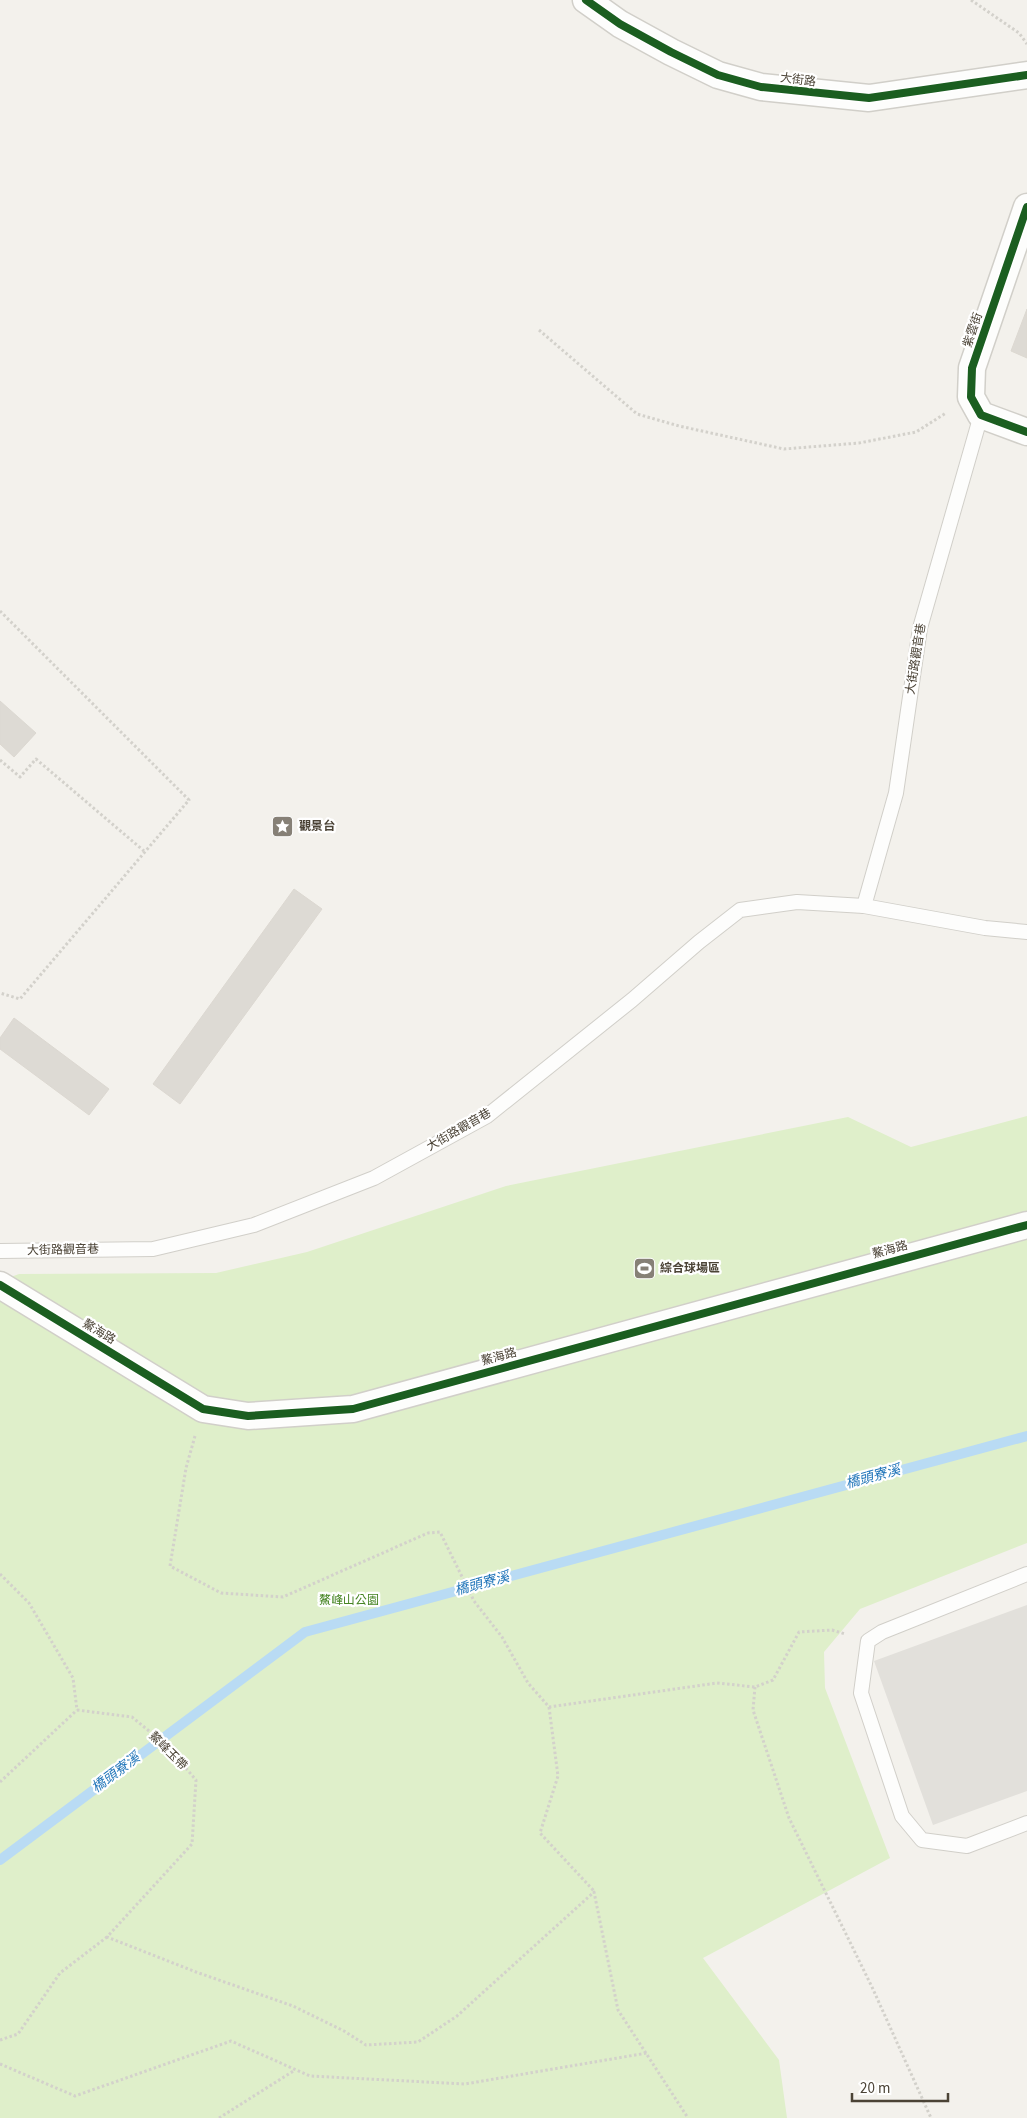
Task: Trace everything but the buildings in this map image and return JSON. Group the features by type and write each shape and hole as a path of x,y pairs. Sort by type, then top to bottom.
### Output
{"street":[{"name":"大街路","path":"586,0 620,24 671,52 718,75 761,87 869,98 1027,76"},
{"name":"紫雲街","path":"976,406 972,368 1027,206"},
{"path":"976,406 1027,432"},
{"name":"鰲海路","path":"0,1285 203,1409 248,1416 353,1409 1027,1224"}],"lane":[{"name":"大街路觀音巷","path":"864,906 896,793 920,628 976,406"},
{"name":"大街路觀音巷","path":"0,1251 153,1250 254,1226 374,1178 487,1116 632,1000 699,942 740,910 797,902 864,906 985,928 1027,932"},
{"path":"1027,1574 882,1632 868,1641 861,1693 902,1816 922,1840 967,1846 1027,1823"}],"path":[{"path":"971,0 1019,33 1027,44"},
{"path":"539,330 636,414 679,426 784,449 859,443 916,432 976,406"},
{"path":"0,611 189,800 20,999 0,993"},
{"path":"0,760 20,777 36,759 144,851"},
{"path":"203,1409 186,1468 170,1566 221,1593 283,1597 428,1533 440,1532 474,1601 502,1637 528,1683 549,1707 558,1776 540,1834 594,1892 618,2010 688,2118"},
{"path":"0,1574 29,1603 73,1678 77,1710 0,1782"},
{"path":"549,1707 717,1683 755,1688 773,1680 799,1632 832,1630 868,1641"},
{"path":"755,1688 753,1710 789,1818 872,1987 931,2118"},
{"path":"0,2040 18,2034 60,1973 107,1937 196,1972 293,2006 344,2031 366,2045 418,2042 457,2016 594,1892"},
{"path":"0,2064 75,2096 231,2042 310,2076 465,2084 647,2053"},
{"path":"219,2118 296,2070"}],"green space":[{"name":"鰲峰山公園","path":"1027,1116 1027,1543 860,1609 824,1652 825,1688 890,1858 703,1958 779,2060 787,2118 0,2118 0,1281 19,1274 216,1273 307,1252 506,1186 848,1117 911,1147"}],"shaded area":[{"path":"1027,1605 1027,1791 933,1825 874,1661"}],"waterway":[{"name":"橋頭寮溪","path":"0,1860 305,1632 1027,1436"}],"cycle path":[{"path":"586,0 620,24 671,52 718,75 761,87 869,98 1027,75"},
{"path":"1027,207 972,368 971,397 981,415 1027,432"},
{"path":"0,1285 203,1409 248,1416 353,1409 1027,1225"}],"place":[{"name":"觀景台","path":"283,826"},
{"name":"綜合球場區","path":"644,1268"}]}
